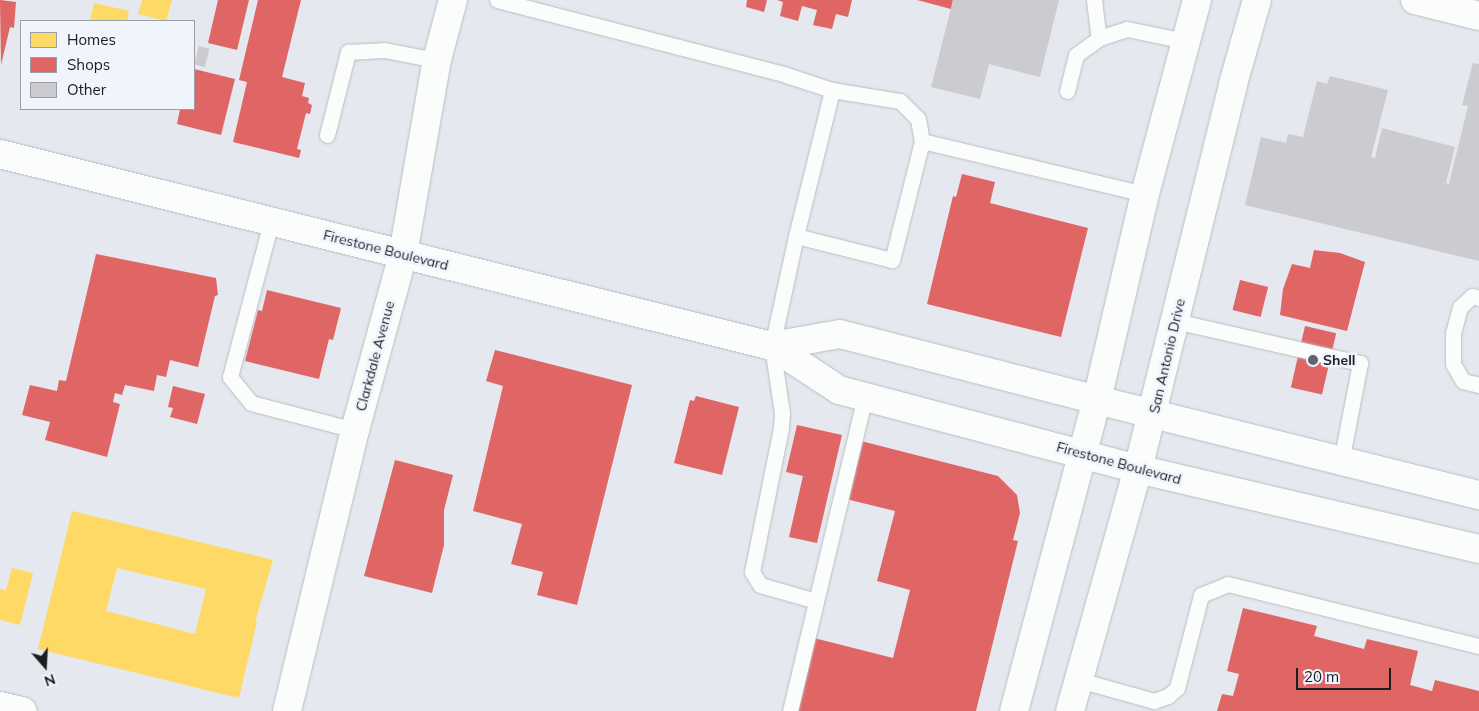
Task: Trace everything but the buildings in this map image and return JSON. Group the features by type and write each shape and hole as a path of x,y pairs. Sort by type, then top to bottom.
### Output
{"street":[{"name":"Clarkdale Avenue","path":"288,711 355,430 403,254 437,60 453,0"},
{"path":"1014,711 1081,453 1097,400 1144,194 1197,0"},
{"name":"San Antonio Drive","path":"1070,711 1153,415 1233,84 1257,0"},
{"path":"1415,0 1479,16"},
{"name":"Firestone Boulevard","path":"0,154 772,346 839,390 1138,469 1479,549"},
{"name":"Firestone Boulevard","path":"772,346 840,334 1153,415 1479,495"},
{"path":"0,706 22,711"}],"lane":[{"path":"497,0 786,74 832,90 900,101 918,119 922,141 892,260 796,236"},
{"path":"1094,0 1099,38"},
{"path":"1066,92 1076,55 1099,38 1128,29 1185,41"},
{"path":"326,135 348,52 384,50 437,60"},
{"path":"816,601 773,591 760,585 754,576 756,548 782,420 772,346 796,236 832,90"},
{"path":"922,141 1144,194"},
{"path":"271,222 230,377 251,403 355,430"},
{"path":"1479,298 1472,296 1460,307 1454,334 1453,364 1463,381 1479,385"},
{"path":"1175,321 1360,363 1341,462"},
{"path":"790,711 866,396"},
{"path":"1154,701 1168,696 1177,688 1201,595 1228,584 1479,646"},
{"path":"1080,680 1154,701 1167,711"}],"place":[{"name":"Shell","path":"1313,360"}]}
